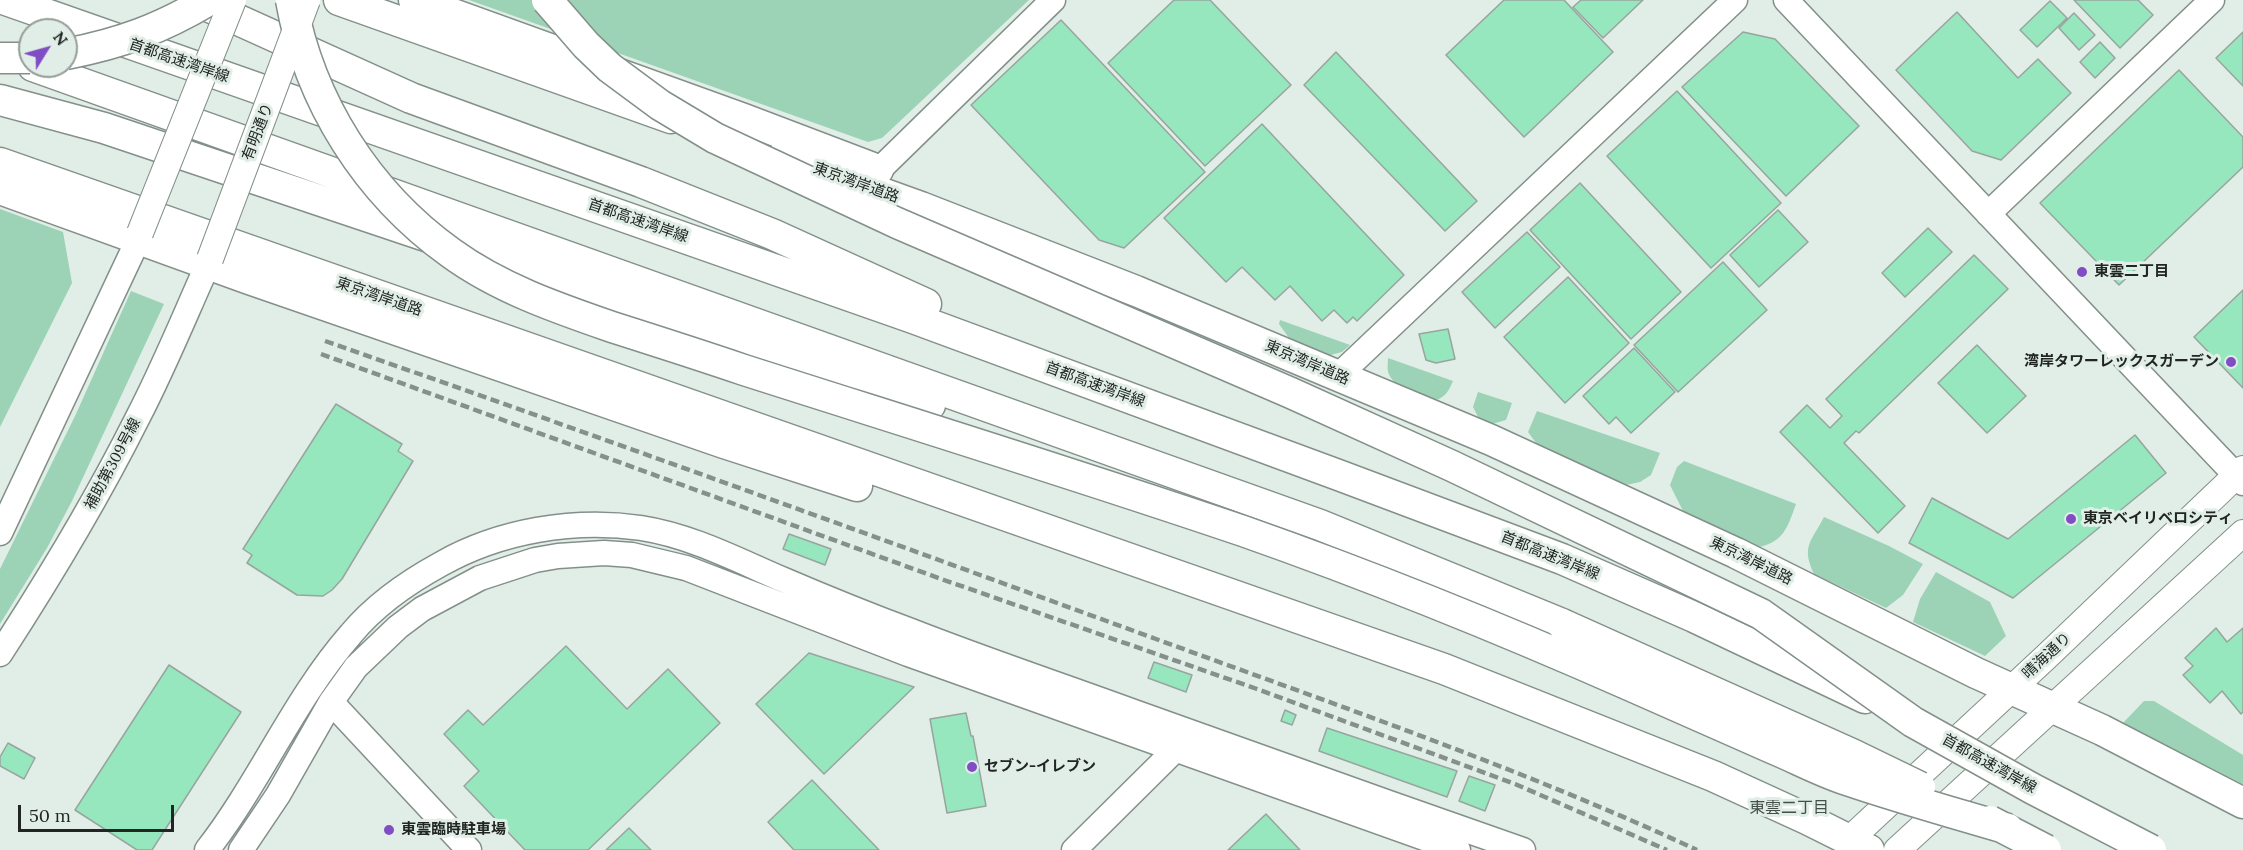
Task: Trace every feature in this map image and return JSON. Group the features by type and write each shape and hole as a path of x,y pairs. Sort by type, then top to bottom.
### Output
{"highway":[{"name":"首都高速湾岸線","path":"6,0 913,318 1562,559 1694,617 1913,722 2033,789 2151,850"},
{"path":"195,0 411,98 641,182 772,234 943,312 1282,444 1341,476"},
{"path":"78,52 100,48 143,34 179,18 209,0"},
{"path":"291,0 304,56 316,87 332,119 373,179 426,234 453,255 515,290 550,305 658,342 1244,532 1383,582 1548,649 1843,779 2008,829"},
{"name":"東京湾岸道路","path":"339,0 921,207 1136,291 1491,440 1736,553 1976,673 2054,706 2243,803"},
{"path":"414,0 879,170 1136,291"},
{"path":"546,0 610,68 660,105 715,138 897,223 1291,393 1632,551 1761,614 1913,722"},
{"path":"0,56 18,57"},
{"path":"0,56 18,61"},
{"path":"68,78 1320,525 1562,624 1854,755 2008,829 2046,850"},
{"path":"0,100 104,128 888,392 1320,525"},
{"name":"東京湾岸道路","path":"0,163 1444,669 1713,776 1852,847"},
{"path":"0,189 100,226 139,236 249,279 724,443 929,509 1015,519"}],"main road":[{"path":"139,236 233,0"},
{"name":"有明通り","path":"209,262 307,0"},
{"name":"晴海通り","path":"1852,847 2013,688 2241,476"},
{"path":"1897,850 2243,533"}],"street":[{"path":"879,170 1053,0"},
{"path":"1338,376 1735,0"},
{"path":"1786,0 1988,214 2241,476"},
{"path":"1988,214 2212,0"},
{"path":"0,534 139,236"},
{"name":"補助第309号線","path":"0,654 101,487 164,364 209,262"},
{"path":"207,850 340,646 378,607 404,586 441,563 486,544 547,529 596,526 644,529 701,543 784,580 912,632 1523,850"},
{"path":"241,850 278,795 331,702 356,667 398,627 422,609 480,578 535,560 604,553 632,555 686,568 908,654 1458,850"},
{"path":"331,702 469,850"},
{"path":"1074,850 1175,750"}],"green space":[{"path":"469,0 1029,0 882,138 868,142"},
{"path":"0,209 63,232 72,283 0,427"},
{"path":"131,291 164,304 72,501 47,548 0,624 0,569 76,414"},
{"path":"1280,320 1350,345 1342,352 1323,357 1294,345 1279,324"},
{"path":"1388,358 1453,381 1446,393 1439,399 1418,397 1402,389 1391,378"},
{"path":"1478,392 1512,403 1506,420 1482,425 1473,407"},
{"path":"1537,411 1660,453 1651,475 1640,482 1621,486 1542,451 1528,432"},
{"path":"1684,461 1796,504 1784,532 1774,541 1759,547 1685,515 1670,485 1677,467"},
{"path":"1824,517 1923,564 1903,595 1886,608 1814,574 1808,557 1809,544"},
{"path":"1936,572 1990,602 2006,636 1985,656 1913,622 1920,599"},
{"path":"2144,701 2154,701 2243,755 2241,787 2130,729 2123,723"}],"building":[{"path":"1174,0 1210,0 1291,85 1205,166 1108,63"},
{"path":"1504,0 1564,0 1613,52 1524,137 1446,55"},
{"path":"1581,0 1643,0 1603,38 1573,7"},
{"path":"2074,0 2138,0 2153,15 2120,48"},
{"path":"2050,1 2067,18 2037,47 2020,30"},
{"path":"1957,12 2018,78 2038,59 2071,93 2001,160 1972,151 1896,70"},
{"path":"2074,13 2095,35 2079,50 2059,28"},
{"path":"1061,20 1205,172 1124,248 1099,240 971,105"},
{"path":"1743,32 1775,39 1859,126 1786,196 1682,87"},
{"path":"2243,32 2243,86 2216,58"},
{"path":"2100,42 2115,58 2095,78 2080,62"},
{"path":"1336,52 1477,201 1445,231 1304,85"},
{"path":"2179,70 2243,137 2243,167 2119,285 2040,203"},
{"path":"1677,91 1781,203 1711,268 1607,156"},
{"path":"1262,124 1404,275 1357,321 1353,317 1347,323 1334,310 1322,321 1290,286 1275,300 1242,267 1226,282 1164,218"},
{"path":"1580,183 1681,292 1631,339 1530,230"},
{"path":"1778,210 1808,242 1759,287 1730,255"},
{"path":"1928,228 1952,252 1905,297 1882,273"},
{"path":"1527,232 1560,267 1495,328 1462,292"},
{"path":"1974,255 2008,289 1859,433 1856,431 1844,443 1905,506 1878,533 1780,432 1807,405 1830,428 1842,416 1826,399"},
{"path":"1723,262 1767,310 1678,392 1634,345"},
{"path":"1568,277 1629,343 1565,403 1504,337"},
{"name":"湾岸タワーレックスガーデン","path":"2243,290 2243,388 2194,337"},
{"path":"1448,329 1455,359 1436,363 1426,360 1419,334"},
{"path":"1977,345 2026,396 1987,433 1938,383"},
{"path":"1634,348 1675,392 1631,433 1616,417 1609,424 1583,396"},
{"path":"336,404 402,444 398,451 413,461 342,579 323,596 297,595 247,563 252,555 243,549"},
{"name":"東京ベイリベロシティ","path":"2135,435 2166,473 2013,598 1909,543 1932,498 2008,539"},
{"path":"789,534 831,549 825,565 783,549"},
{"path":"2216,628 2227,642 2243,628 2243,712 2241,714 2222,691 2210,703 2183,675 2193,666 2185,658"},
{"path":"566,646 627,709 668,669 720,723 588,850 525,850 464,786 479,771 444,734 468,710 483,725"},
{"path":"809,653 914,687 824,774 756,704"},
{"path":"1154,662 1192,675 1186,692 1148,678"},
{"path":"169,665 241,712 152,850 137,850 75,810"},
{"path":"1285,710 1296,715 1292,725 1281,721"},
{"path":"966,713 971,736 973,736 986,806 947,813 930,719"},
{"path":"1327,728 1457,771 1447,797 1319,751"},
{"path":"8,743 35,758 24,779 0,766 0,757"},
{"path":"1469,776 1495,785 1485,811 1459,801"},
{"path":"812,780 879,850 794,850 768,822"},
{"path":"1266,814 1300,850 1228,850"},
{"path":"629,828 651,850 606,850"}],"railway":[{"path":"325,341 741,488 1360,713 1564,792 1697,850"},
{"path":"321,354 944,580 1257,689 1515,784 1667,850"}],"place":[{"name":"東雲二丁目","path":"2082,272"},
{"name":"湾岸タワーレックスガーデン","path":"2231,362"},
{"name":"東京ベイリベロシティ","path":"2071,519"},
{"name":"セブン-イレブン","path":"972,767"},
{"name":"東雲臨時駐車場","path":"389,830"}],"district":[{"name":"東雲二丁目","path":"1789,808"}]}
